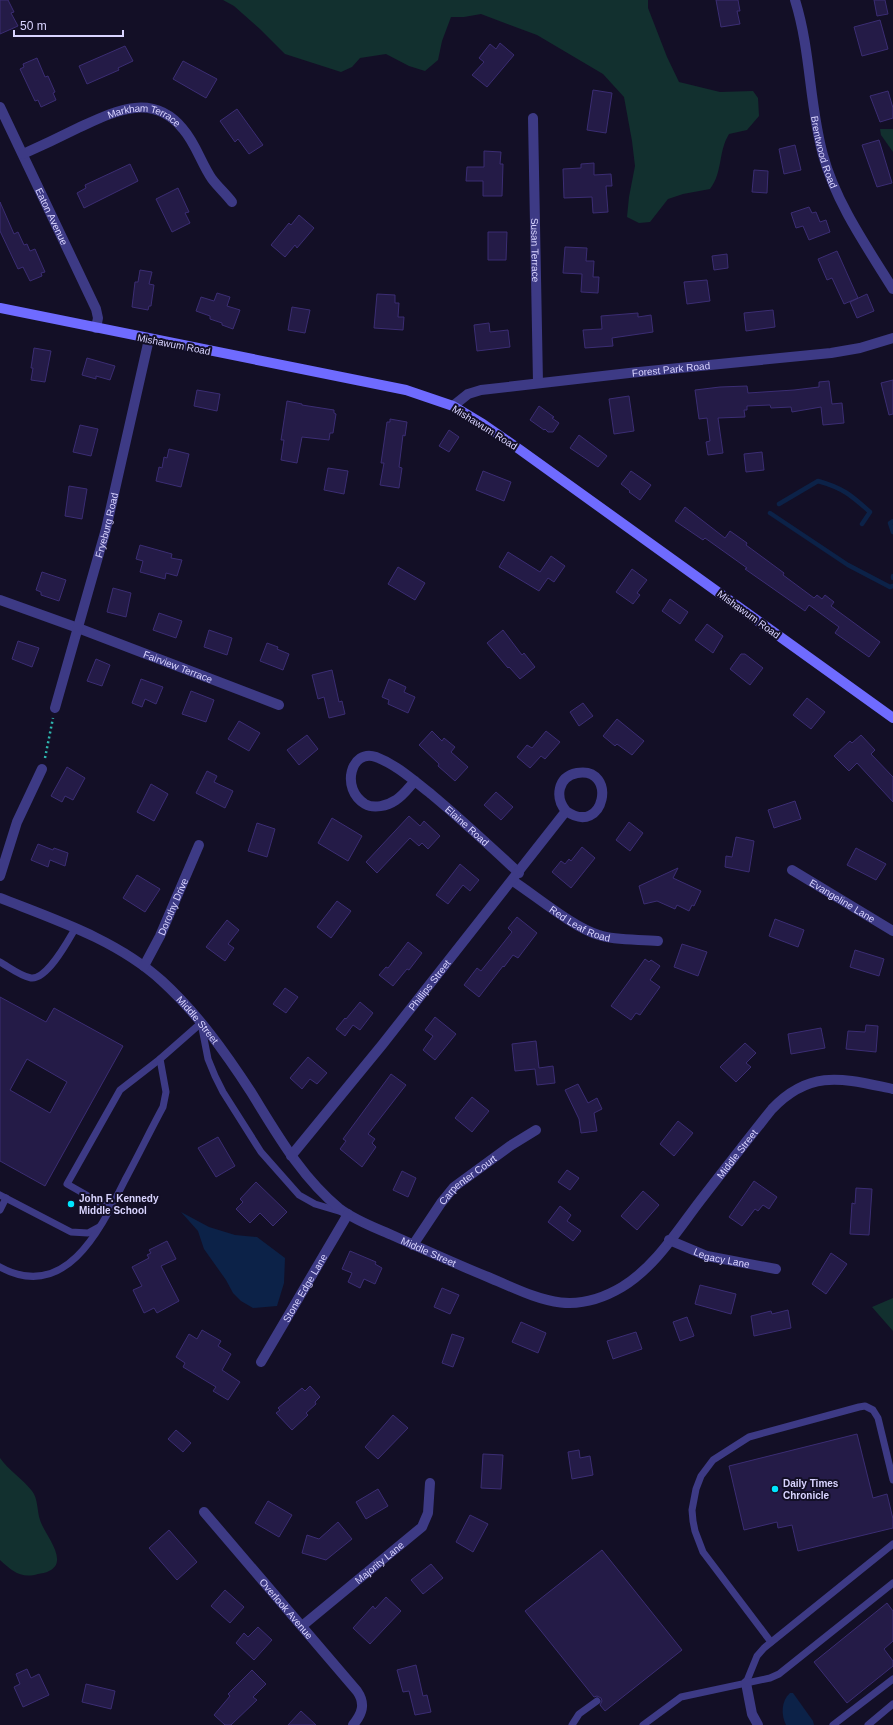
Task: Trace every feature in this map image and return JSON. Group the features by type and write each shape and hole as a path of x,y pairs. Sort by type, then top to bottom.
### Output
{"main road":[{"name":"Mishawum Road","path":"0,308 406,390 453,406 483,424 519,449 893,718"}],"street":[{"name":"Brentwood Road","path":"795,0 808,56 816,120 829,174 846,210 893,289"},
{"name":"Eaton Avenue","path":"0,107 96,309 98,318 96,328"},
{"name":"Markham Terrace","path":"23,154 112,112 135,108 154,109 164,112 180,125 192,140 212,178 232,202"},
{"name":"Susan Terrace","path":"533,118 538,383"},
{"name":"Forest Park Road","path":"453,406 468,394 476,391 538,383 844,351 893,338"},
{"name":"Fryeburg Road","path":"55,708 116,490 149,339"},
{"name":"Fairview Terrace","path":"0,600 78,628 279,705"},
{"name":"Elaine Road","path":"415,781 396,800 388,804 374,807 367,805 358,799 350,781 350,776 360,758 373,756 390,764 415,781 455,814 516,877"},
{"path":"0,876 17,822 42,769"},
{"path":"583,773 591,775 596,779 602,789 603,797 598,809 590,815 581,817 571,815 566,811 559,799 559,790 564,780 569,776 583,773"},
{"name":"Phillips Street","path":"291,1156 516,877 566,811"},
{"name":"Dorothy Drive","path":"144,966 160,936 199,845"},
{"name":"Evangeline Lane","path":"792,870 893,931"},
{"name":"Red Leaf Road","path":"516,877 562,914 591,932 606,937 658,940"},
{"name":"Middle Street","path":"0,898 109,944 144,966 163,982 201,1023 233,1066 291,1156 320,1191 348,1214 364,1223 413,1245 551,1302 569,1304 596,1299 622,1287 633,1280 647,1267 669,1240 772,1109 790,1092 810,1083 834,1079 893,1089"},
{"name":"Carpenter Court","path":"413,1245 441,1203 454,1187 510,1146 536,1130"},
{"name":"Stone Edge Lane","path":"261,1362 348,1214"},
{"name":"Legacy Lane","path":"669,1240 707,1256 776,1269"},
{"name":"Majority Lane","path":"302,1626 422,1527 428,1513 430,1483"},
{"name":"Overlook Avenue","path":"204,1512 357,1691 361,1697 362,1708 361,1714 352,1725"},
{"path":"746,1682 752,1714 758,1725"}],"lane":[{"path":"0,962 28,977 39,977 64,948 75,929"},
{"path":"110,1209 67,1184 120,1090 160,1059 201,1023 208,1058 218,1084 261,1152 299,1195 315,1204 348,1214"},
{"path":"0,1266 18,1274 40,1275 56,1271 71,1263 78,1257 103,1224 163,1106 166,1092 160,1059"},
{"path":"0,1210 3,1196 71,1232 88,1232 103,1224"},
{"path":"771,1642 708,1560 698,1542 692,1510 696,1489 706,1468 721,1454 754,1435 865,1406 873,1410 878,1418 893,1480"},
{"path":"746,1682 758,1654 893,1544"},
{"path":"643,1725 681,1697 770,1678 779,1674 893,1583"},
{"path":"833,1725 893,1679"},
{"path":"572,1725 579,1714 597,1701"},
{"path":"868,1725 893,1704"}],"path":[{"path":"42,769 55,708"}],"green space":[{"path":"223,0 648,0 648,8 667,57 679,82 720,92 753,91 758,98 759,116 747,130 729,134 723,148 717,176 710,189 683,194 668,199 650,222 639,223 627,217 635,166 624,97 603,74 537,35 481,14 464,17 451,17 442,41 438,60 425,71 409,66 386,54 360,58 352,67 341,72 285,54 234,6"},
{"path":"880,129 893,129 893,152 881,135"},
{"path":"893,1298 893,1331 872,1307"},
{"path":"0,1458 34,1494 42,1526 54,1547 56,1554 57,1561 55,1567 48,1572 22,1575 13,1571 0,1560"}],"water":[{"path":"181,1212 209,1227 235,1235 257,1237 285,1258 284,1283 277,1306 253,1308 241,1301 233,1293 226,1280 204,1249 198,1231"},
{"path":"790,1693 793,1693 813,1721 814,1725 786,1725 783,1717 783,1704"}],"building":[{"path":"0,0 8,0 14,12 11,13 18,26 0,34"},
{"path":"716,0 738,0 740,11 737,11 740,24 721,27"},
{"path":"874,0 885,0 888,14 877,16"},
{"path":"880,20 888,49 862,56 854,27"},
{"path":"500,43 514,55 487,87 472,75 484,62 479,58 490,44 496,49"},
{"path":"125,46 133,61 118,68 119,70 87,84 79,66"},
{"path":"37,58 45,77 48,76 55,92 53,93 56,100 41,107 38,100 35,101 20,69 24,67 23,64"},
{"path":"183,61 217,79 206,98 173,79"},
{"path":"593,90 612,93 606,133 587,130"},
{"path":"888,91 893,108 893,118 880,122 870,96"},
{"path":"237,109 263,145 249,154 238,139 235,142 220,121"},
{"path":"879,140 892,183 877,187 862,145"},
{"path":"795,145 801,170 784,174 779,149"},
{"path":"484,151 501,152 500,164 503,164 502,196 483,196 483,181 466,181 467,167 484,167"},
{"path":"594,163 594,175 611,174 612,186 606,186 608,212 593,213 592,197 564,198 563,169 581,168 581,164"},
{"path":"130,164 138,181 84,208 77,193 86,188 85,185"},
{"path":"754,170 768,171 767,193 752,192"},
{"path":"178,188 189,212 185,213 190,223 172,232 156,199"},
{"path":"0,202 14,234 18,232 24,245 27,244 30,251 35,249 45,272 41,273 42,276 30,281 23,267 18,269 0,231"},
{"path":"809,207 812,213 816,212 820,222 826,220 830,232 809,240 803,226 796,228 791,213"},
{"path":"299,215 314,228 297,248 295,245 285,257 271,245 289,223 291,225"},
{"path":"488,232 507,232 506,260 488,260"},
{"path":"565,247 587,248 586,261 594,261 593,277 599,277 598,293 581,292 582,274 563,273"},
{"path":"837,251 858,298 844,304 832,278 827,280 818,259"},
{"path":"727,254 728,268 714,270 712,256"},
{"path":"140,270 152,272 149,284 154,285 151,306 149,306 148,310 132,307 135,282 138,282"},
{"path":"707,280 710,301 687,304 684,282"},
{"path":"217,293 230,297 227,306 240,310 233,329 210,319 210,316 196,311 201,297 214,301"},
{"path":"377,294 395,295 395,303 399,303 398,317 404,317 403,330 374,328"},
{"path":"867,294 874,311 857,318 850,302"},
{"path":"292,307 310,310 305,333 288,330"},
{"path":"773,310 775,327 746,331 744,313"},
{"path":"638,313 638,317 651,315 653,332 612,338 613,346 585,348 583,330 602,329 601,316"},
{"path":"489,323 490,332 508,330 510,347 477,351 474,325"},
{"path":"34,348 51,351 45,382 31,380"},
{"path":"87,358 115,366 110,380 96,376 96,379 82,375"},
{"path":"893,380 893,414 889,415 881,383"},
{"path":"829,381 832,404 842,403 844,423 823,425 821,407 792,412 791,407 771,408 770,405 747,406 747,410 744,410 745,417 718,418 723,453 708,455 706,442 710,441 707,418 699,419 695,390 747,386 748,393 794,390 819,387 819,382"},
{"path":"197,390 220,394 217,411 194,406"},
{"path":"629,396 634,431 614,434 609,399"},
{"path":"287,401 334,410 334,413 336,414 333,433 330,433 329,440 302,437 297,463 281,460 284,440 281,440"},
{"path":"539,406 554,417 552,418 559,423 553,432 544,430 530,420"},
{"path":"390,419 407,422 405,436 403,435 399,467 402,468 399,488 380,485 384,463 381,463 387,422 390,422"},
{"path":"80,425 98,429 91,456 73,452"},
{"path":"449,430 459,437 449,452 439,446"},
{"path":"579,435 607,456 598,467 570,448"},
{"path":"169,449 189,454 181,487 156,481 159,467 162,468 164,457 167,458"},
{"path":"762,452 764,470 746,472 744,454"},
{"path":"328,468 348,471 344,494 324,490"},
{"path":"483,471 511,482 504,501 476,490"},
{"path":"631,471 651,485 640,500 621,484"},
{"path":"69,486 87,489 82,519 65,516"},
{"path":"685,507 725,538 730,531 747,543 746,545 784,573 783,575 814,598 817,595 822,599 825,595 834,602 831,606 880,642 869,657 835,633 839,627 809,605 805,611 745,569 747,568 705,538 703,540 675,521"},
{"path":"140,545 172,554 171,558 182,560 177,576 166,573 165,579 140,572 143,561 136,559"},
{"path":"508,552 540,572 551,556 565,566 554,582 548,578 539,591 499,567"},
{"path":"398,567 425,583 415,600 388,584"},
{"path":"632,569 647,580 637,593 640,595 633,604 616,592"},
{"path":"42,572 66,580 59,601 41,595 41,592 36,590"},
{"path":"113,588 131,593 126,617 107,612"},
{"path":"670,599 688,612 680,624 662,611"},
{"path":"159,613 182,621 176,638 153,630"},
{"path":"707,624 723,636 713,653 695,640"},
{"path":"209,630 232,638 227,655 204,647"},
{"path":"503,630 522,655 524,653 535,667 520,679 509,667 508,668 487,643"},
{"path":"18,641 39,648 32,667 12,659"},
{"path":"267,643 278,647 277,649 289,654 283,670 260,661"},
{"path":"741,654 745,654 763,668 750,685 730,669"},
{"path":"96,659 110,665 102,686 87,681"},
{"path":"332,670 339,702 342,701 345,714 329,718 324,697 318,699 312,675"},
{"path":"141,679 163,687 156,704 145,699 142,707 132,703"},
{"path":"389,679 406,687 404,692 415,697 408,713 388,704 389,700 382,697"},
{"path":"191,691 214,700 206,722 182,714"},
{"path":"807,698 825,712 811,729 793,715"},
{"path":"583,703 593,716 579,726 570,712"},
{"path":"617,719 644,741 632,755 617,744 615,746 603,736"},
{"path":"239,721 260,733 249,751 228,739"},
{"path":"432,731 442,741 444,738 455,747 451,752 468,767 455,781 438,766 439,764 419,745"},
{"path":"546,731 560,742 545,759 541,756 530,768 517,757 527,745 532,748"},
{"path":"307,735 318,749 299,765 287,750"},
{"path":"861,735 875,750 871,754 893,777 893,802 857,763 849,771 834,756 850,741 852,743"},
{"path":"67,767 85,778 73,800 65,796 62,802 51,796"},
{"path":"207,771 217,776 214,782 233,791 225,808 196,793"},
{"path":"151,784 168,794 154,821 137,812"},
{"path":"496,792 513,807 501,820 484,805"},
{"path":"795,801 801,819 774,828 768,810"},
{"path":"409,816 420,826 424,821 440,836 428,849 422,843 419,846 410,838 377,873 366,862"},
{"path":"332,818 362,836 348,861 318,843"},
{"path":"629,822 643,833 630,851 616,840"},
{"path":"257,823 275,829 267,857 248,851"},
{"path":"736,837 754,841 749,872 725,867 726,856 732,857"},
{"path":"38,844 53,850 54,848 68,853 65,866 50,860 48,867 31,860"},
{"path":"582,847 595,858 571,888 552,872 561,861 565,864 569,859 571,861"},
{"path":"856,848 886,864 876,880 847,865"},
{"path":"460,864 479,880 470,891 463,885 448,904 436,895"},
{"path":"678,868 673,878 701,891 694,906 692,905 689,911 677,905 675,909 657,901 644,904 639,886"},
{"path":"137,875 160,889 145,912 123,898"},
{"path":"337,901 351,911 331,938 317,927"},
{"path":"517,917 537,933 518,958 513,955 504,967 503,966 479,997 464,985 477,968 481,971 512,932 508,928"},
{"path":"775,919 804,930 798,947 769,936"},
{"path":"227,920 239,930 228,944 234,948 225,961 206,947"},
{"path":"408,942 422,953 409,970 407,969 393,986 379,975 386,967 388,968"},
{"path":"682,944 707,952 698,976 674,967"},
{"path":"855,950 884,959 879,976 850,967"},
{"path":"645,959 649,962 651,960 660,966 650,980 660,987 640,1015 636,1013 631,1020 611,1006"},
{"path":"285,988 298,997 286,1013 273,1004"},
{"path":"0,997 46,1022 54,1008 123,1046 45,1186 0,1161","holes":["27,1059 67,1082 50,1113 10,1090"]},
{"path":"360,1002 373,1013 360,1030 353,1025 345,1036 336,1029"},
{"path":"435,1017 456,1034 435,1060 423,1050 433,1036 425,1030"},
{"path":"866,1025 878,1026 876,1052 846,1049 848,1031 865,1032"},
{"path":"821,1028 825,1048 791,1054 788,1034"},
{"path":"536,1041 539,1068 553,1066 555,1083 537,1085 535,1069 515,1071 512,1044"},
{"path":"745,1043 756,1053 746,1063 751,1067 736,1082 720,1067"},
{"path":"308,1057 327,1073 317,1084 310,1079 302,1089 290,1078"},
{"path":"391,1074 406,1085 368,1134 375,1139 372,1143 376,1147 362,1167 340,1149 346,1141 343,1139"},
{"path":"578,1084 588,1103 597,1098 602,1109 594,1113 597,1131 581,1133 579,1119 565,1090"},
{"path":"472,1097 489,1111 472,1132 455,1118"},
{"path":"678,1121 693,1133 674,1156 660,1144"},
{"path":"218,1137 235,1166 216,1177 198,1148"},
{"path":"567,1170 579,1178 570,1190 558,1182"},
{"path":"402,1171 416,1178 408,1197 393,1190"},
{"path":"754,1181 777,1197 769,1209 763,1205 758,1211 755,1209 742,1226 729,1217"},
{"path":"256,1182 287,1212 273,1226 260,1213 250,1223 236,1209 243,1202 240,1199"},
{"path":"856,1188 872,1189 869,1235 850,1234 852,1203 855,1204"},
{"path":"643,1191 659,1205 637,1230 621,1216"},
{"path":"560,1206 571,1215 567,1221 581,1231 573,1241 548,1222"},
{"path":"167,1241 176,1259 161,1266 179,1301 157,1313 154,1308 144,1313 133,1290 142,1286 132,1267 149,1258 147,1255 151,1253 149,1250"},
{"path":"350,1251 376,1262 375,1264 382,1268 375,1284 364,1279 360,1288 348,1282 352,1273 342,1269"},
{"path":"831,1253 847,1264 826,1294 812,1284"},
{"path":"700,1285 736,1294 731,1314 695,1304"},
{"path":"442,1288 459,1295 450,1314 434,1307"},
{"path":"788,1310 791,1328 754,1336 751,1316 771,1311 772,1314"},
{"path":"687,1317 694,1336 680,1341 673,1322"},
{"path":"521,1322 546,1333 538,1353 512,1342"},
{"path":"202,1330 221,1341 218,1346 231,1354 222,1370 240,1382 228,1400 213,1391 216,1387 183,1367 185,1363 176,1357 189,1334 197,1339"},
{"path":"636,1332 642,1349 613,1359 607,1341"},
{"path":"452,1334 464,1338 453,1367 442,1363"},
{"path":"310,1386 320,1397 315,1402 316,1404 306,1413 308,1415 292,1430 276,1413 280,1410 278,1408 302,1388 305,1391"},
{"path":"393,1415 408,1428 378,1459 365,1447"},
{"path":"176,1430 191,1443 183,1452 168,1439"},
{"path":"857,1434 873,1498 887,1494 893,1519 893,1528 798,1551 792,1525 778,1528 777,1522 744,1530 729,1466"},
{"path":"579,1450 580,1458 590,1456 593,1475 572,1479 568,1452"},
{"path":"483,1454 503,1455 501,1489 481,1488"},
{"path":"378,1489 388,1506 366,1519 356,1502"},
{"path":"268,1501 292,1515 279,1537 255,1523"},
{"path":"470,1515 488,1524 473,1552 456,1542"},
{"path":"338,1522 352,1539 326,1560 302,1553 307,1535 319,1539"},
{"path":"169,1530 197,1562 177,1580 149,1548"},
{"path":"602,1550 682,1650 605,1711 600,1705 602,1701 601,1698 597,1696 594,1697 525,1611"},
{"path":"431,1564 443,1578 423,1594 411,1580"},
{"path":"225,1590 244,1607 230,1623 211,1606"},
{"path":"386,1597 401,1611 370,1644 353,1628 373,1606 375,1609"},
{"path":"887,1603 893,1611 893,1641 884,1649 893,1661 893,1666 847,1703 814,1662"},
{"path":"258,1627 272,1640 254,1660 236,1643 244,1633 248,1637"},
{"path":"416,1665 423,1696 427,1695 431,1712 415,1715 409,1691 403,1692 397,1670"},
{"path":"27,1669 31,1678 39,1674 49,1695 23,1707 14,1687 20,1684 16,1674"},
{"path":"252,1670 266,1684 253,1697 257,1700 231,1725 225,1725 214,1715 230,1696 228,1694"},
{"path":"86,1684 115,1691 111,1709 82,1702"},
{"path":"301,1711 316,1725 288,1725"}],"waterway":[{"path":"779,504 818,481 834,486 846,493 870,512 862,524"},
{"path":"770,513 848,565 890,587 893,586"},
{"path":"893,521 890,523 893,532"}],"place":[{"name":"John F. Kennedy Middle School","path":"71,1204"},
{"name":"Daily Times Chronicle","path":"775,1489"}]}
